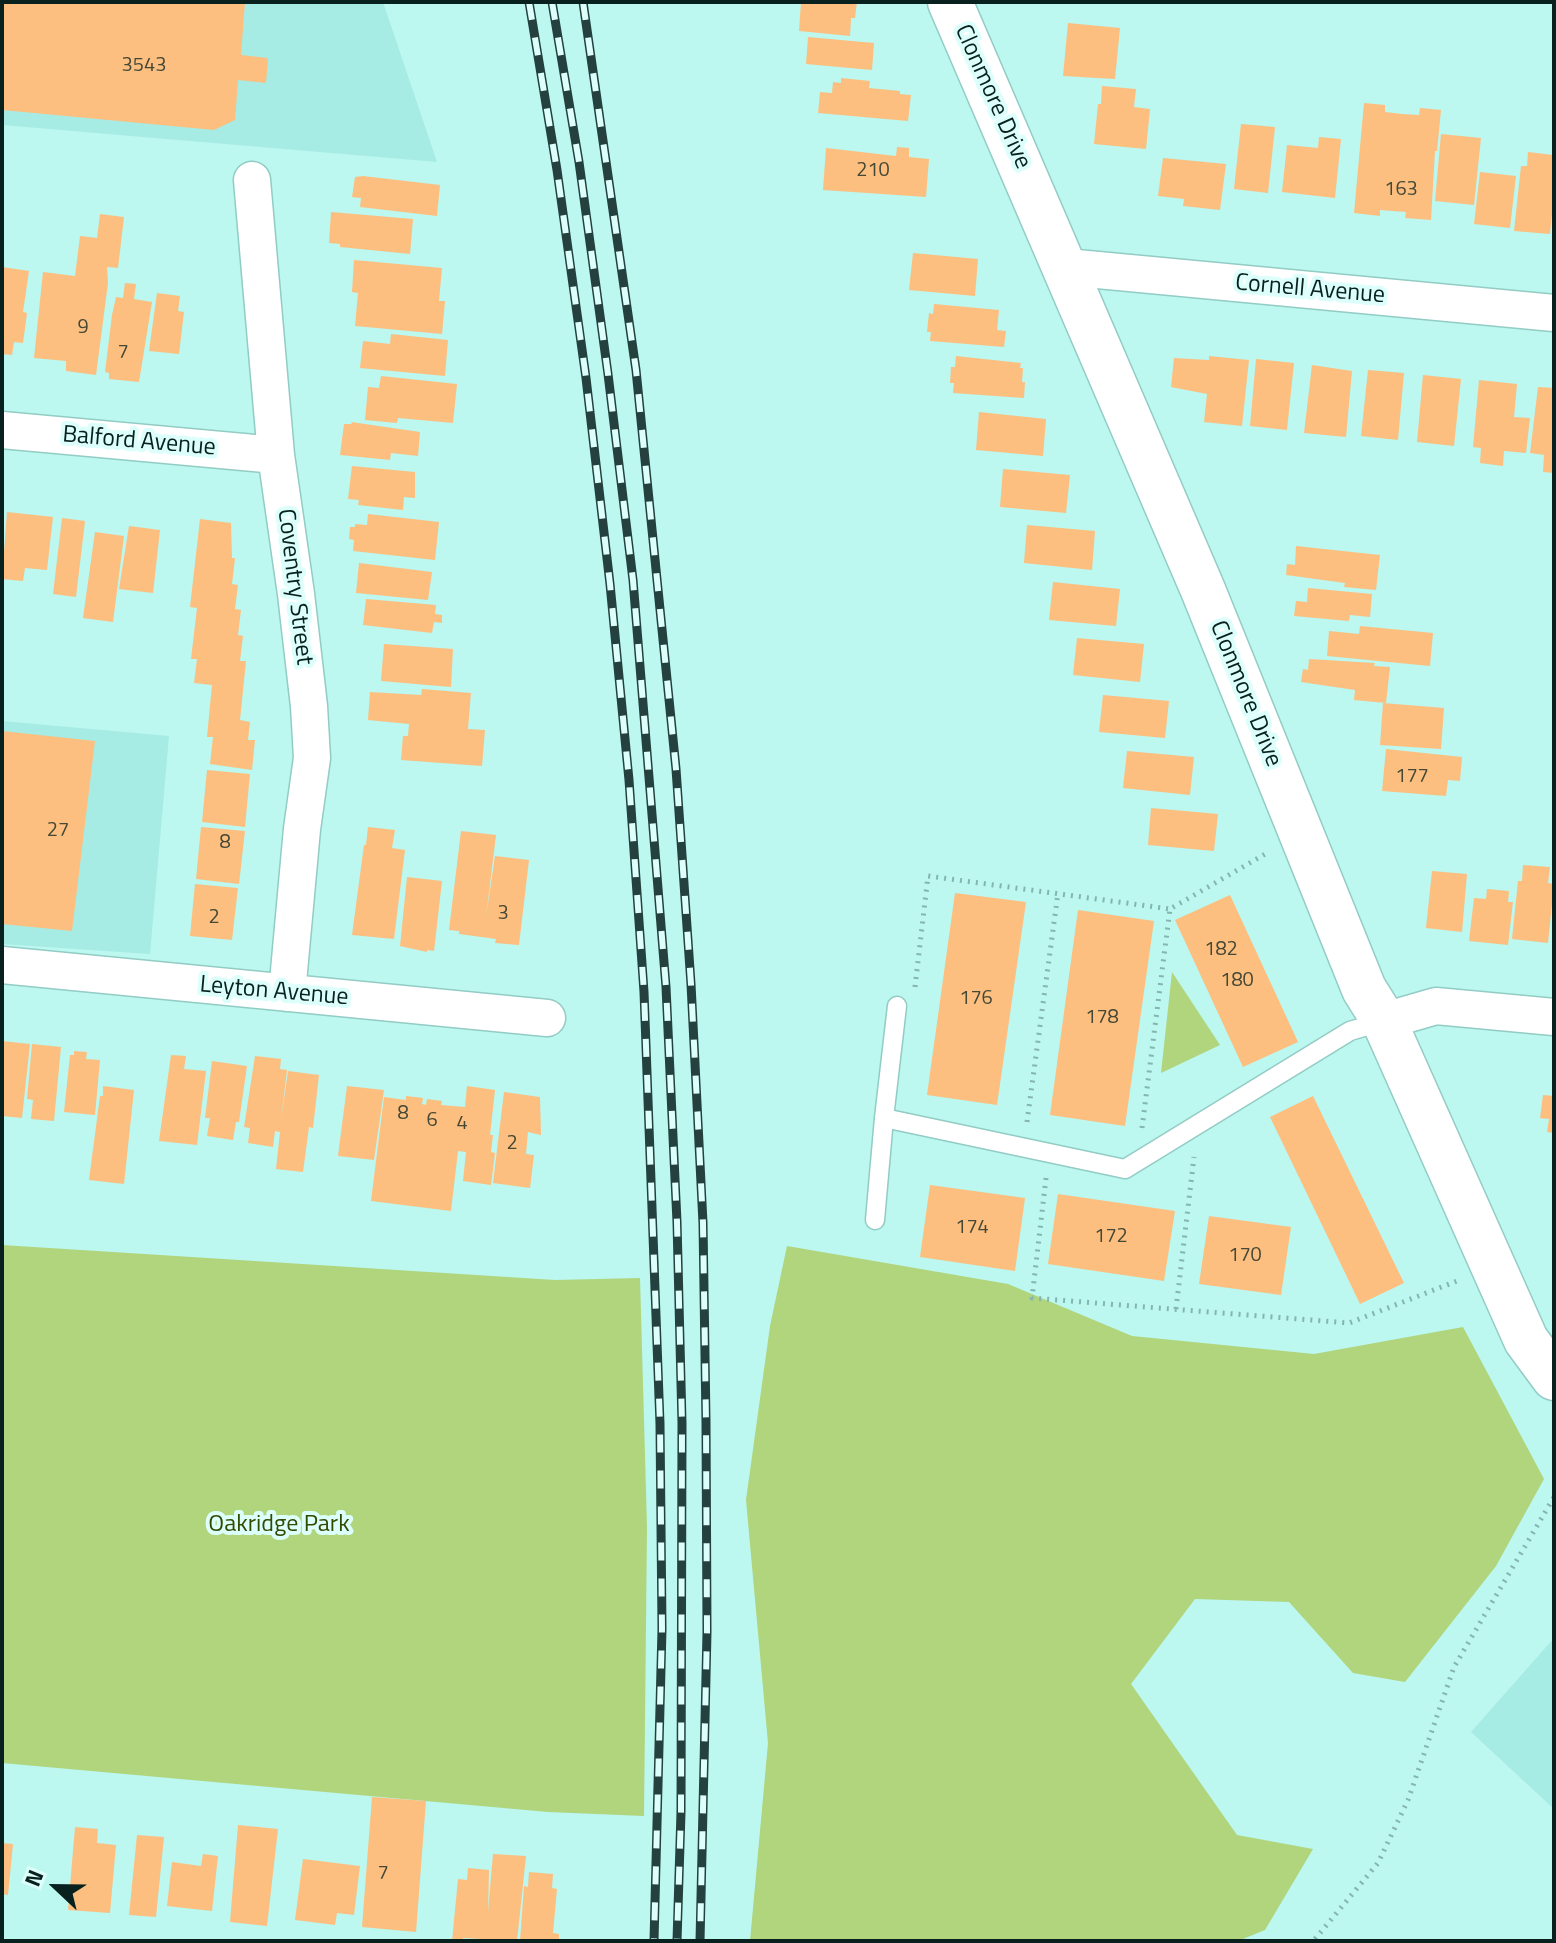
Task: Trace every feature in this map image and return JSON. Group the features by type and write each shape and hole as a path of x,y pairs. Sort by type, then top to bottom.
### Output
{"street":[{"name":"Clonmore Drive","path":"950,2 1203,590 1364,989 1384,1021 1526,1340 1554,1378"},
{"name":"Coventry Street","path":"252,180 276,455 296,594 312,758 302,829 287,993"},
{"name":"Cornell Avenue","path":"1066,267 1554,313"},
{"name":"Balford Avenue","path":"2,430 276,455"},
{"name":"Leyton Avenue","path":"2,965 547,1018"},
{"path":"1384,1021 1436,1006 1554,1017"}],"lane":[{"path":"875,1220 884,1118 905,1003"},
{"path":"884,1118 1125,1169 1350,1031 1384,1021"}],"path":[{"path":"905,1003 928,876 1170,909 1272,850"},
{"path":"1023,1149 1058,893"},
{"path":"1138,1161 1170,909"},
{"path":"1176,1309 1198,1124"},
{"path":"1048,1153 1032,1298 1349,1323 1457,1281"},
{"path":"1315,1939 1378,1863 1408,1800 1454,1667 1554,1497"}],"shaded area":[{"path":"2,2 383,2 437,162 2,125"},
{"path":"2,721 169,736 150,954 2,944"},
{"path":"1554,1638 1554,1809 1471,1732"}],"green space":[{"path":"1172,972 1220,1045 1161,1073"},
{"name":"Oakridge Park","path":"2,1245 555,1280 640,1278 647,1527 644,1816 548,1812 2,1763"},
{"path":"787,1246 1008,1284 1132,1336 1314,1354 1463,1327 1544,1479 1496,1566 1405,1682 1353,1673 1289,1602 1195,1599 1131,1684 1237,1835 1313,1849 1265,1930 1238,1941 750,1941 768,1743 746,1500 770,1326"}],"building":[{"path":"2,2 245,2 241,55 268,58 266,83 238,80 235,120 214,130 2,110"},
{"path":"801,2 857,2 855,18 851,18 850,36 799,31"},
{"path":"1068,23 1120,28 1115,79 1063,76"},
{"path":"808,37 874,43 872,70 806,64"},
{"path":"841,78 870,81 869,88 911,95 908,121 818,113 820,92 832,93 833,82 841,83"},
{"path":"1102,86 1136,89 1134,107 1150,109 1146,149 1094,144"},
{"path":"1364,103 1385,105 1385,112 1402,114 1419,115 1420,108 1441,110 1431,220 1405,218 1406,212 1380,210 1380,216 1354,213"},
{"path":"1241,124 1275,127 1268,193 1234,189"},
{"path":"1441,134 1481,138 1474,205 1435,201"},
{"path":"1319,137 1341,139 1335,198 1282,192 1287,145 1318,148"},
{"path":"897,147 909,148 909,157 929,159 926,197 823,190 826,148 896,156"},
{"path":"1528,152 1553,155 1554,193 1550,234 1514,231 1521,166 1527,166"},
{"path":"1163,158 1226,164 1220,210 1183,206 1184,199 1158,196"},
{"path":"1480,172 1516,176 1510,228 1474,224"},
{"path":"355,177 440,185 437,216 360,207 361,198 352,197"},
{"path":"331,212 413,219 410,254 340,247 340,244 329,243"},
{"path":"100,214 124,217 118,268 107,267 108,283 96,375 66,371 66,361 34,358 43,272 75,276 80,236 97,238"},
{"path":"913,253 978,259 975,296 909,290"},
{"path":"354,260 442,268 439,301 445,301 442,334 355,326 358,293 352,292"},
{"path":"2,267 29,271 23,312 27,313 23,343 14,342 12,355 2,354"},
{"path":"125,283 136,284 134,299 152,302 139,382 109,379 109,373 105,372 116,297 123,298"},
{"path":"157,293 180,296 178,311 184,312 179,354 149,351"},
{"path":"934,304 999,310 997,330 1006,331 1004,347 930,341 931,332 927,332 929,313 933,314"},
{"path":"391,334 448,340 445,376 360,368 363,341 390,344"},
{"path":"956,356 1021,363 1024,398 953,393 951,367 955,367"},
{"path":"1209,356 1249,360 1242,426 1204,422 1207,394 1171,387 1174,358 1209,360"},
{"path":"1256,359 1294,363 1287,430 1250,426"},
{"path":"1312,365 1352,371 1346,437 1304,433"},
{"path":"1368,370 1404,373 1398,440 1361,436"},
{"path":"1423,375 1461,379 1454,446 1417,442"},
{"path":"381,376 457,384 453,423 398,418 397,423 365,420 368,387 379,388"},
{"path":"1479,380 1517,384 1514,417 1530,418 1526,453 1504,451 1503,466 1480,463 1481,448 1473,447"},
{"path":"1538,387 1554,388 1554,473 1543,472 1544,455 1530,453"},
{"path":"979,412 1046,419 1043,456 976,450"},
{"path":"351,422 420,432 418,456 391,453 390,460 340,455 344,424"},
{"path":"352,466 415,472 415,498 404,497 403,510 358,505 359,500 348,499"},
{"path":"1003,469 1070,475 1066,513 1000,507"},
{"path":"7,512 53,517 47,570 25,568 23,581 2,579"},
{"path":"368,514 439,522 435,560 353,551 354,540 349,539 350,527 367,525"},
{"path":"62,518 85,521 76,597 53,594"},
{"path":"200,519 231,523 232,558 235,558 232,584 238,585 235,609 241,610 238,635 243,636 240,661 246,661 240,720 250,722 248,740 255,740 252,770 210,764 213,737 207,737 212,685 194,683 197,659 191,659 197,608 190,607"},
{"path":"1027,525 1095,531 1092,570 1024,563"},
{"path":"129,526 160,530 153,593 119,589"},
{"path":"95,532 124,536 113,622 83,618"},
{"path":"1296,546 1380,555 1376,590 1286,575 1287,564 1295,565"},
{"path":"359,563 432,572 428,600 356,593"},
{"path":"1053,582 1120,589 1116,626 1049,620"},
{"path":"1308,588 1372,594 1370,617 1350,615 1349,621 1294,616 1296,601 1307,602"},
{"path":"366,599 436,605 435,614 442,615 442,623 434,622 432,633 363,625"},
{"path":"1360,626 1433,633 1430,666 1327,656 1329,631 1359,634"},
{"path":"1077,638 1144,644 1140,682 1073,675"},
{"path":"384,644 453,649 451,687 381,681"},
{"path":"1309,659 1375,663 1374,666 1390,667 1386,703 1354,700 1355,690 1301,682 1303,669 1308,670"},
{"path":"422,689 471,693 468,729 485,730 482,766 401,760 403,736 408,736 409,724 368,720 370,692 421,695"},
{"path":"1103,695 1169,701 1165,738 1099,732"},
{"path":"1383,703 1444,708 1441,749 1380,745"},
{"path":"2,731 95,741 72,931 2,924"},
{"path":"1386,749 1462,757 1460,781 1448,780 1446,796 1382,791"},
{"path":"1127,751 1194,757 1190,795 1123,788"},
{"path":"207,770 250,774 245,827 202,822"},
{"path":"1151,808 1218,814 1214,851 1148,845"},
{"path":"201,827 245,831 239,884 196,879"},
{"path":"368,827 395,830 392,848 405,850 394,939 352,935"},
{"path":"461,831 496,835 486,917 495,856 529,860 519,945 495,943 496,939 449,930"},
{"path":"1523,865 1550,867 1548,883 1554,884 1548,943 1512,939 1518,881 1522,881"},
{"path":"1432,871 1467,874 1462,932 1426,928"},
{"path":"407,877 442,881 434,951 400,946"},
{"path":"195,884 238,888 232,940 190,936"},
{"path":"1487,889 1509,891 1508,902 1513,902 1508,945 1469,941 1474,898 1486,899"},
{"path":"955,893 1026,902 997,1105 927,1095"},
{"path":"1230,895 1298,1042 1243,1067 1175,920"},
{"path":"1078,910 1154,921 1125,1126 1050,1115"},
{"path":"2,1041 30,1044 22,1118 2,1116"},
{"path":"32,1044 61,1047 54,1121 31,1119 33,1100 27,1099"},
{"path":"74,1051 87,1052 86,1059 100,1060 95,1115 64,1112 70,1055 74,1055"},
{"path":"171,1055 186,1056 184,1069 206,1071 197,1145 159,1141"},
{"path":"255,1056 281,1059 280,1069 287,1070 281,1121 288,1071 319,1075 313,1128 309,1127 303,1172 276,1169 280,1132 275,1131 273,1147 248,1143 250,1128 244,1127"},
{"path":"212,1061 247,1066 239,1122 236,1122 233,1140 207,1136 210,1118 205,1118"},
{"path":"103,1086 134,1090 124,1184 89,1180"},
{"path":"347,1086 384,1090 374,1160 338,1156"},
{"path":"467,1086 495,1090 490,1135 493,1135 491,1152 495,1153 491,1185 463,1181 466,1152 458,1151 451,1211 371,1201 384,1097 406,1100 406,1096 423,1098 422,1104 426,1105 427,1099 442,1101 441,1105 465,1107"},
{"path":"504,1092 540,1097 541,1135 528,1132 526,1154 534,1155 530,1188 493,1183"},
{"path":"1543,1095 1554,1096 1554,1133 1547,1132 1549,1119 1540,1118"},
{"path":"1313,1096 1404,1283 1360,1304 1270,1117"},
{"path":"930,1185 1025,1198 1015,1271 920,1257"},
{"path":"1058,1194 1175,1211 1164,1281 1048,1264"},
{"path":"1209,1216 1291,1227 1281,1295 1199,1284"},
{"path":"372,1797 426,1801 416,1932 362,1927"},
{"path":"238,1825 278,1829 267,1926 230,1922"},
{"path":"75,1827 98,1829 97,1843 116,1845 110,1913 68,1910"},
{"path":"137,1835 164,1837 156,1917 129,1915"},
{"path":"2,1843 13,1844 8,1895 2,1894"},
{"path":"203,1854 218,1856 212,1911 167,1906 172,1862 201,1866"},
{"path":"493,1854 526,1856 517,1941 463,1938 463,1941 452,1941 458,1879 467,1880 468,1868 489,1870 488,1912"},
{"path":"303,1859 360,1866 354,1915 337,1913 335,1925 295,1920"},
{"path":"529,1872 553,1874 552,1888 557,1889 553,1933 559,1934 559,1941 520,1941 524,1886 528,1887"}],"railway":[{"path":"529,2 557,170 586,378 610,584 629,780 644,992 660,1424 662,1629 654,1941"},
{"path":"552,2 579,162 633,580 666,987 682,1423 681,1812 677,1941"},
{"path":"583,2 636,370 676,769 691,984 703,1223 706,1422 707,1632 700,1941"}]}
